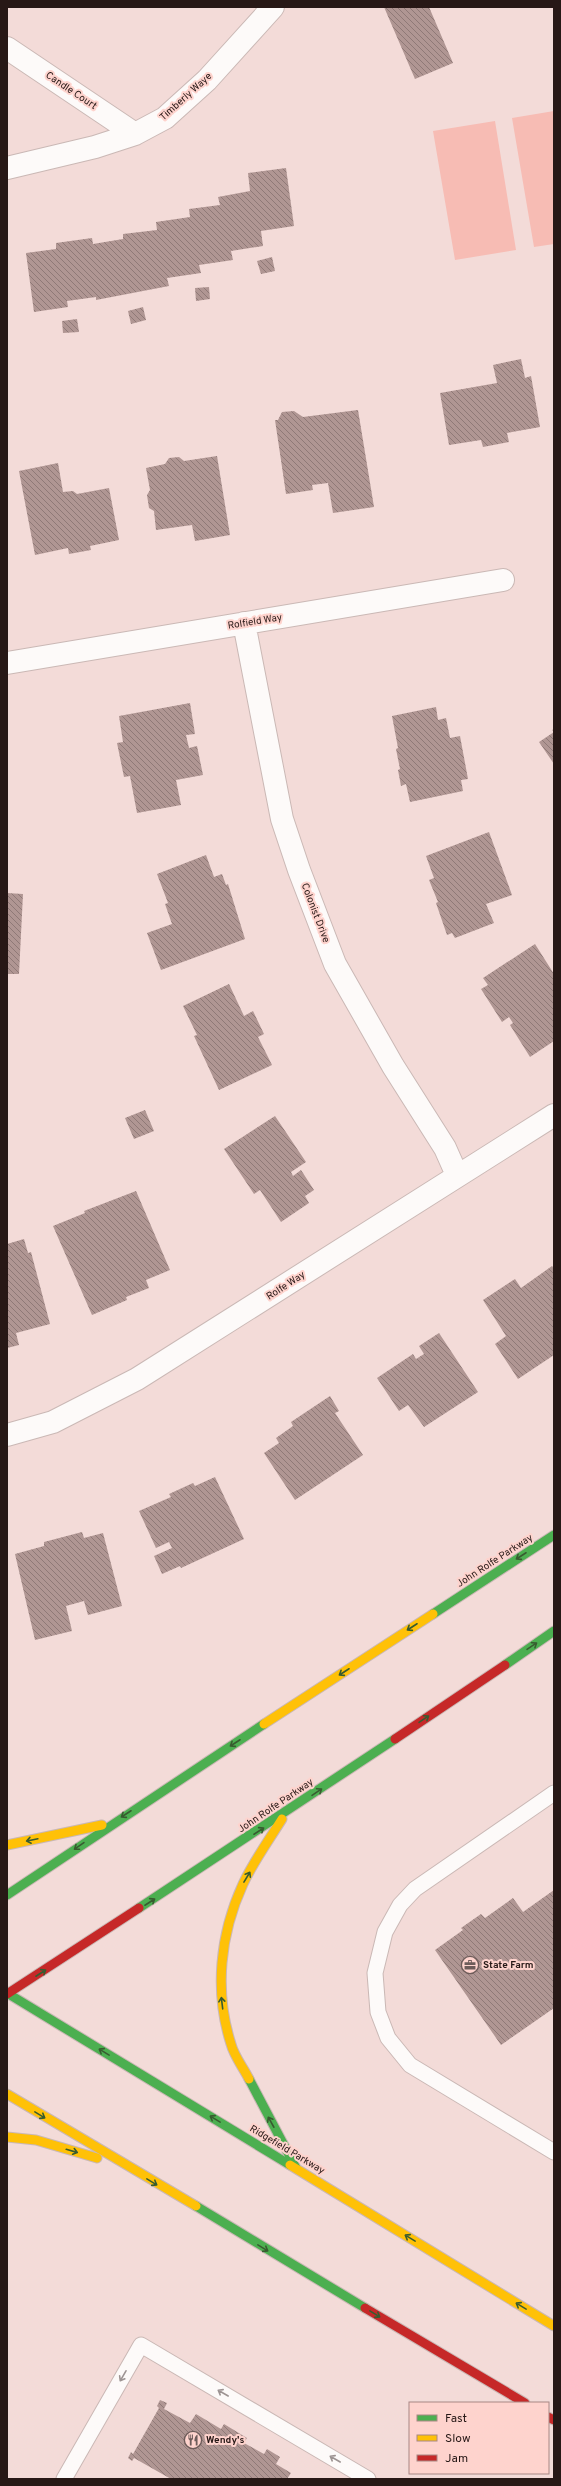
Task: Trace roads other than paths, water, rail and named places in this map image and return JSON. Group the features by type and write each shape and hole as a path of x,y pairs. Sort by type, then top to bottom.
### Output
{"main road":[{"name":"John Rolfe Parkway","path":"7,1895 111,1824 554,1535"},
{"name":"John Rolfe Parkway","path":"7,1994 285,1814 554,1631"},
{"path":"285,1814 243,1884 228,1929 221,1966 221,2003 231,2045 297,2169"},
{"path":"7,1845 111,1824"},
{"name":"Ridgefield Parkway","path":"7,1994 554,2326"},
{"path":"7,2094 523,2402"},
{"path":"7,2137 36,2140 124,2165"}],"street":[{"name":"Timberly Waye","path":"7,168 95,147 135,134 165,118 207,80 272,7"},
{"name":"Candle Court","path":"7,48 135,134"},
{"name":"Rolfield Way","path":"7,663 503,580"},
{"name":"Colonist Drive","path":"244,623 282,819 299,870 335,964 393,1066 445,1148 457,1175"},
{"name":"Rolfe Way","path":"7,1435 52,1422 137,1379 277,1292 457,1175 554,1115"}],"lane":[{"path":"554,1793 415,1889 400,1904 385,1932 375,1973 378,2012 388,2038 410,2065 554,2152"},
{"path":"64,2479 141,2345 368,2479"}],"place":[{"name":"State Farm","path":"470,1965"},
{"name":"Wendy's","path":"193,2440"}]}
